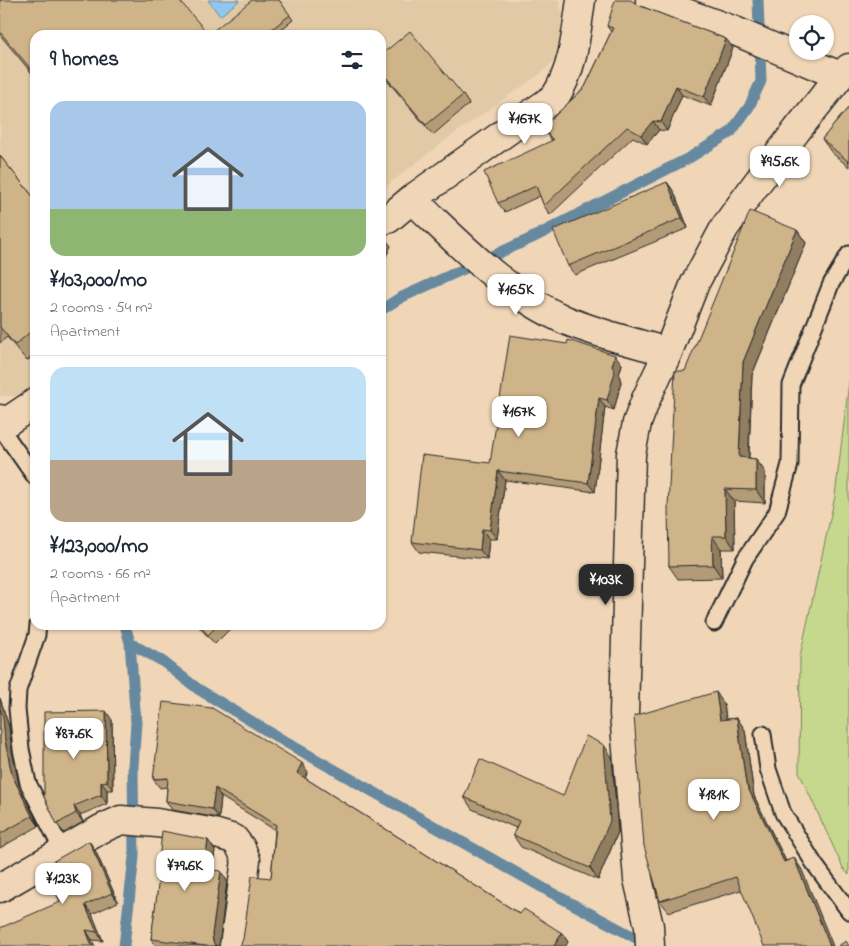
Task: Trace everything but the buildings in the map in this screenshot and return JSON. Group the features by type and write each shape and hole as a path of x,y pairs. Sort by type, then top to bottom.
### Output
{"street":[{"path":"386,219 555,96 564,84 572,61 581,0"},
{"path":"650,0 845,72 792,138 725,228 695,283 637,423 631,454 624,714 638,879 649,926 650,946"},
{"path":"412,199 498,279 531,301 563,319 589,329 668,352"},
{"path":"0,419 8,421 30,407"},
{"path":"0,888 101,829 121,820 157,823 210,832 234,839 241,848 246,860 234,946"}],"lane":[{"path":"714,624 745,559 777,512 790,464 791,385 831,284 849,254"},
{"path":"0,427 30,470"},
{"path":"38,630 38,635 18,690 17,709 21,749 28,783 63,852"},
{"path":"762,734 768,769 783,814 815,865 849,911"}],"shaded area":[{"path":"0,0 559,0 564,21 558,57 540,74 450,137 386,186 386,30 30,30 30,390 17,396 0,396"}],"green space":[{"path":"849,382 849,875 843,868 799,772 800,656 835,496"}],"water":[{"path":"208,0 240,0 220,16"}],"waterway":[{"path":"386,307 400,298 532,238 689,158 731,132 749,107 761,81 758,0"},
{"path":"124,946 134,857 133,766 136,723 130,643 126,630"},
{"path":"130,643 162,661 198,689 289,744 552,893 649,945"}]}
